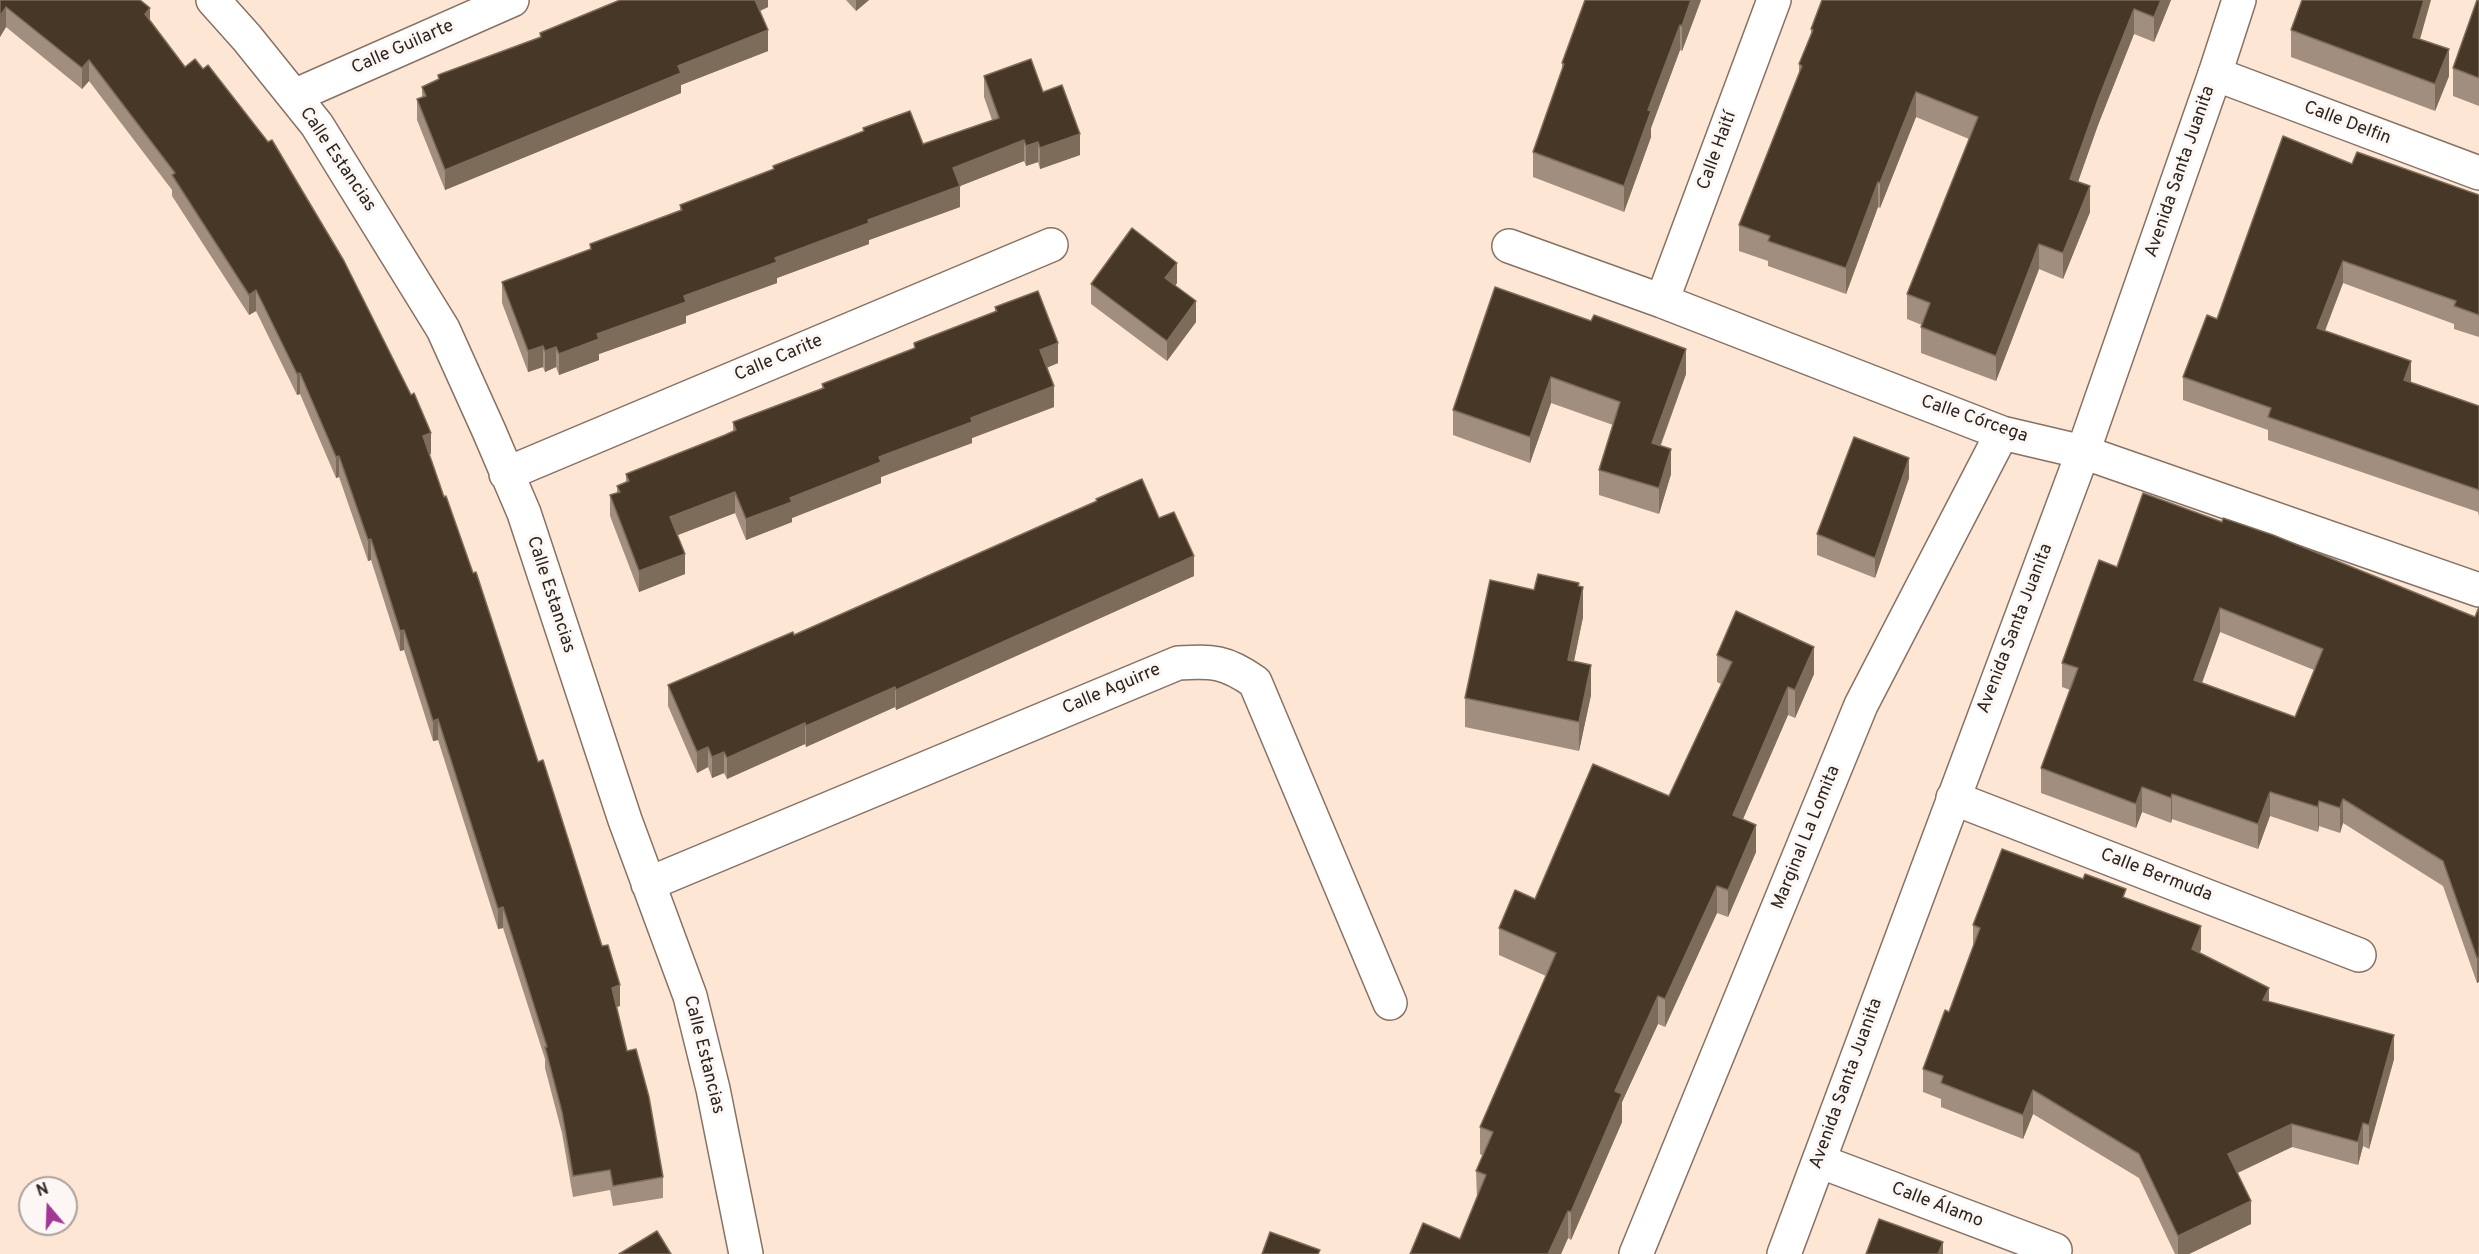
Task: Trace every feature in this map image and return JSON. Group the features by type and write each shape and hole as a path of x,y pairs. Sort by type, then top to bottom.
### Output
{"street":[{"name":"Calle Estancias","path":"213,0 294,96 330,145 442,329 524,513 625,820 690,996 713,1089 746,1254"},
{"name":"Calle Guilarte","path":"294,96 512,0"},
{"name":"Calle Haití","path":"1662,301 1774,0"},
{"name":"Avenida Santa Juanita","path":"1784,1254 2083,452 2239,0"},
{"name":"Calle Delfin","path":"2215,74 2479,173"},
{"name":"Calle Carite","path":"506,474 1051,245"},
{"name":"Calle Córcega","path":"1509,246 1662,301 2002,433 2083,452 2479,590"},
{"name":"Marginal La Lomita","path":"1636,1254 1861,705 2002,433"},
{"name":"Calle Aguirre","path":"648,884 1178,663 1208,661 1234,667 1255,682 1390,1003"},
{"name":"Calle Bermuda","path":"1953,798 2359,955"},
{"name":"Calle Álamo","path":"1819,1161 2055,1250"}],"building":[{"path":"0,0 140,0 150,8 145,14 185,67 195,59 203,69 208,65 268,142 272,140 344,261 411,395 414,393 431,433 423,436 444,497 446,496 473,573 476,572 538,762 543,760 602,946 608,945 620,985 612,988 627,1051 636,1049 649,1097 663,1177 613,1186 610,1170 573,1176 562,1112 545,1047 547,1047 503,907 498,909 438,719 433,721 404,630 400,631 371,539 368,540 339,456 336,457 300,373 297,374 256,290 249,295 172,175 175,173 89,60 82,68 6,7 0,16"},
{"path":"620,0 755,0 768,30 678,66 681,73 445,170 417,99 426,96 422,87 439,79 438,75 541,37 540,33"},
{"path":"1585,0 1691,0 1648,110 1651,111 1624,186 1533,152"},
{"path":"1822,0 2161,0 2154,17 2134,9 2070,179 2090,186 2063,253 2039,244 1996,356 1921,327 1930,303 1907,294 1978,117 1916,92 1880,183 1878,182 1846,268 1768,241 1770,236 1739,225 1802,66 1799,64"},
{"path":"2302,0 2424,0 2413,37 2449,49 2435,84 2291,30"},
{"path":"2477,0 2479,0 2479,78 2453,68"},
{"path":"1031,59 1043,92 1062,85 1080,134 1040,148 1038,142 1026,146 1024,140 953,168 960,186 775,258 777,262 684,296 686,302 597,334 599,339 559,354 556,347 545,351 543,346 528,351 502,282 591,249 590,244 682,210 680,205 774,169 773,166 910,111 923,144 999,118 984,76"},
{"path":"2283,136 2352,164 2357,152 2479,195 2479,315 2454,306 2456,301 2343,261 2317,328 2411,361 2404,380 2479,406 2479,490 2268,417 2271,408 2183,377 2207,315 2217,319"},
{"path":"1132,228 1177,263 1165,278 1196,301 1167,341 1091,284"},
{"path":"1495,287 1591,321 1594,315 1686,349 1652,443 1671,449 1659,488 1599,470 1620,402 1551,377 1530,437 1453,410"},
{"path":"1038,291 1058,343 1040,350 1054,386 971,418 972,422 879,457 881,462 790,498 792,502 746,519 735,492 670,517 685,554 639,571 610,495 620,492 617,486 629,481 626,474 725,435 736,430 733,422 824,388 822,384 915,348 914,343 997,311 995,307"},
{"path":"1854,437 1909,458 1875,558 1817,534"},
{"path":"1142,479 1159,518 1174,512 1194,556 896,690 895,687 806,726 805,723 727,758 724,752 712,757 708,747 697,752 668,685 793,632 794,635"},
{"path":"2143,493 2222,522 2223,518 2273,535 2475,617 2479,607 2479,958 2477,958 2443,861 2343,799 2340,808 2319,801 2318,807 2270,792 2258,824 2172,794 2171,798 2142,787 2136,804 2041,768 2078,668 2062,663 2099,560 2117,567","holes":["2220,608 2323,649 2295,717 2194,680"]},
{"path":"1538,574 1579,583 1578,586 1583,587 1568,660 1591,665 1579,722 1465,698 1490,580 1534,590"},
{"path":"1736,611 1814,647 1795,690 1788,687 1733,815 1756,825 1728,890 1717,886 1665,999 1658,996 1615,1091 1622,1094 1571,1212 1568,1211 1548,1254 1410,1254 1423,1223 1460,1239 1486,1175 1476,1171 1493,1132 1480,1127 1556,953 1499,928 1515,890 1535,899 1593,764 1669,796 1732,662 1717,655"},
{"path":"2002,849 2083,879 2085,874 2126,889 2123,897 2201,926 2192,949 2269,988 2263,1000 2394,1035 2369,1125 2363,1123 2358,1142 2292,1124 2228,1154 2251,1201 2178,1236 2139,1154 2033,1090 2023,1115 1941,1083 1943,1076 1923,1069 1945,1010 1949,1012 1980,928 1973,925"},
{"path":"1879,1219 1943,1242 1938,1254 1866,1254"},
{"path":"657,1231 671,1254 619,1254"},
{"path":"1270,1232 1320,1250 1318,1254 1262,1254"}]}
